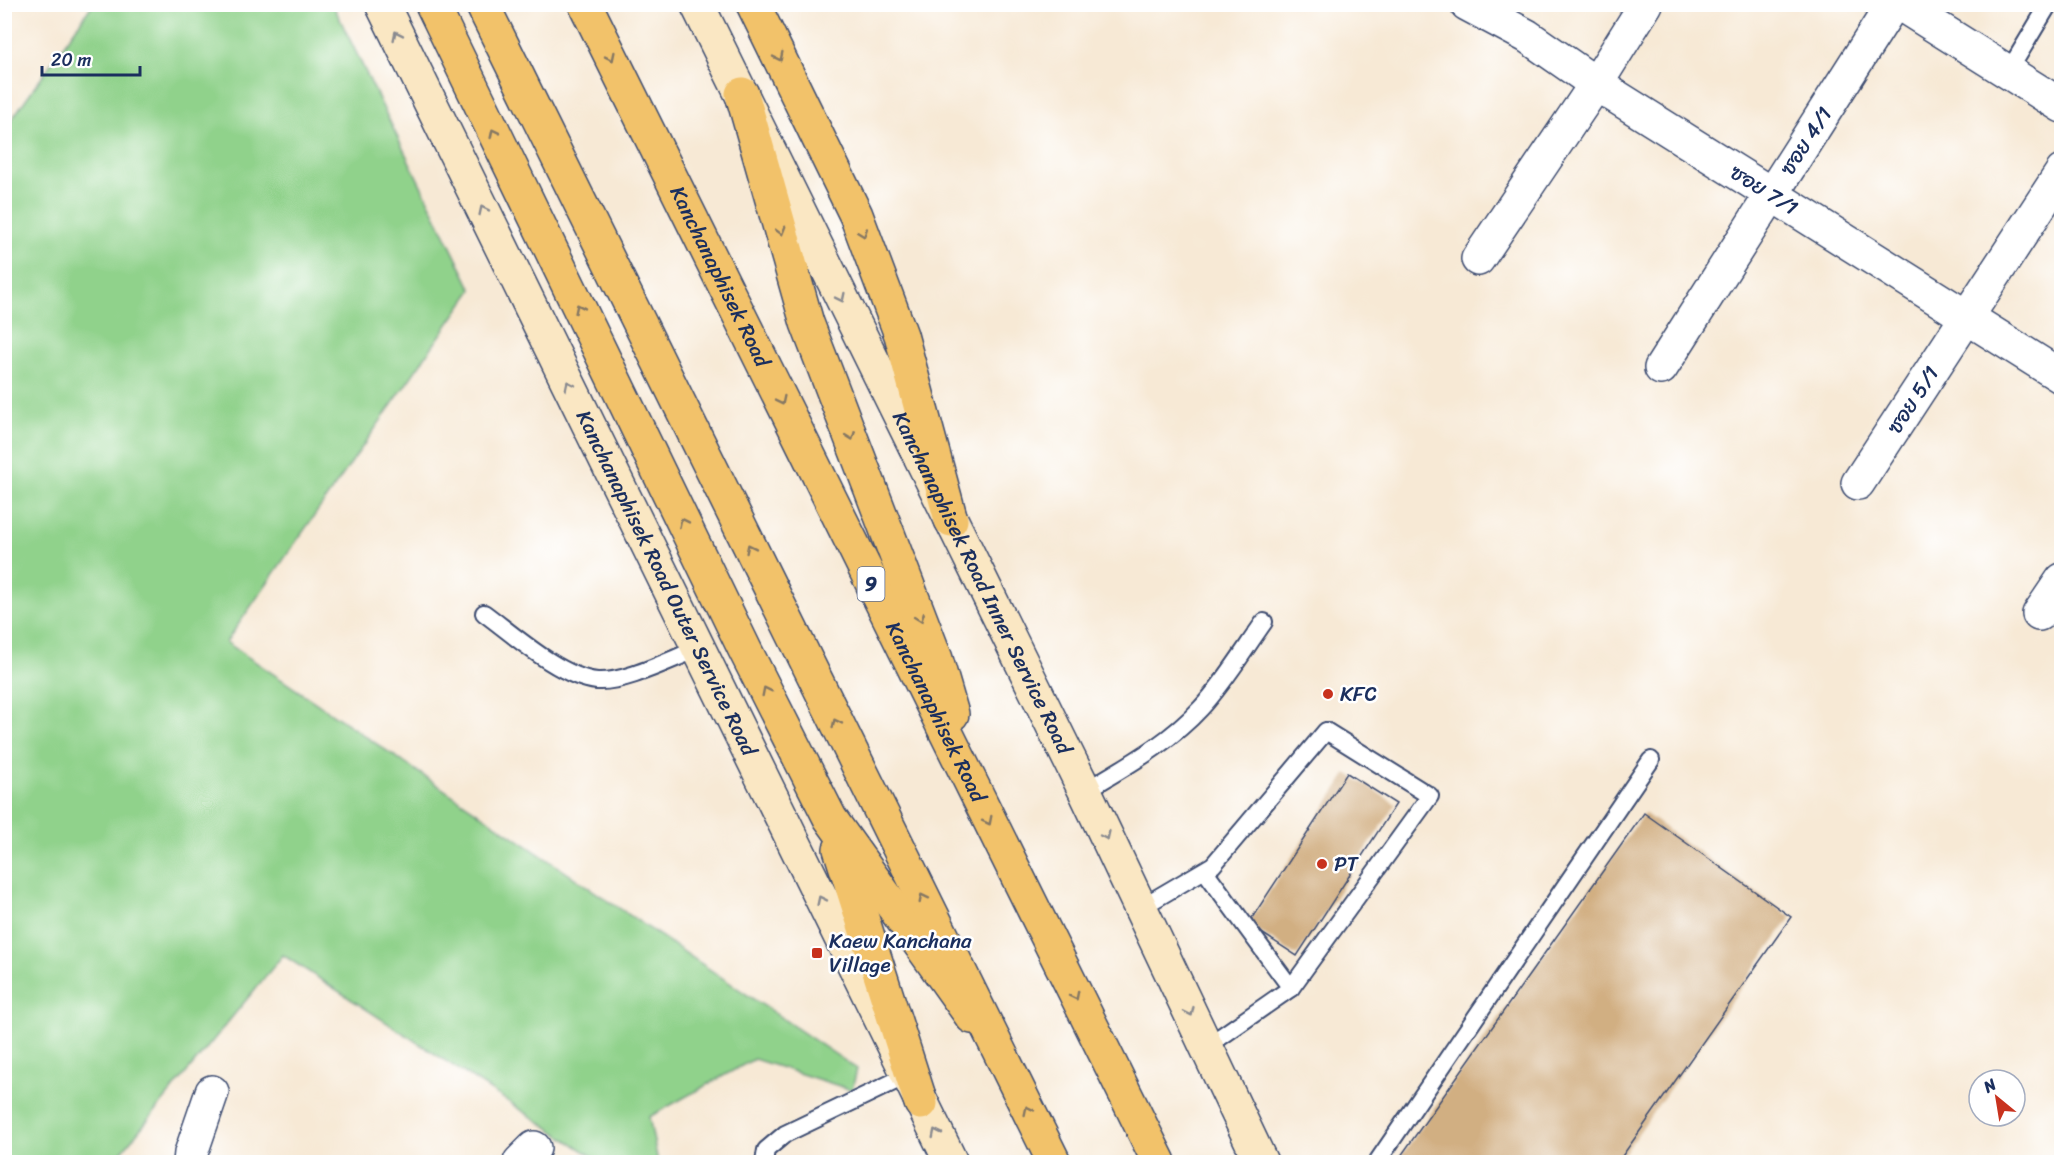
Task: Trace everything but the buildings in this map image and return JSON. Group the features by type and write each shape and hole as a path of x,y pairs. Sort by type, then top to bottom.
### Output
{"main road":[{"name":"Kanchanaphisek Road Outer Service Road","path":"382,4 951,1162"},
{"path":"432,4 745,650 830,818 1006,1065"},
{"path":"482,4 1054,1162"},
{"name":"Kanchanaphisek Road","path":"585,4 974,793 1159,1162"},
{"name":"Kanchanaphisek Road Inner Service Road","path":"697,4 1085,791 1261,1162"},
{"path":"753,4 856,214 901,335 951,520"},
{"path":"742,94 807,323 936,659 974,793"},
{"path":"830,818 914,1089"}],"street":[{"name":"ซอย 7/1","path":"1467,4 1527,36 1596,84 2061,377"},
{"path":"1478,259 1596,84 1646,4"},
{"name":"ซอย 4/1","path":"1661,368 1893,4"},
{"path":"1900,4 2007,74 2061,106"},
{"name":"ซอย 5/1","path":"1858,483 2061,172"},
{"path":"2039,614 2061,580"},
{"path":"190,1162 212,1092"}],"lane":[{"path":"2007,74 2049,4"},
{"path":"484,613 573,675 599,681 627,676 698,649"},
{"path":"1085,791 1155,749 1203,707 1264,622"},
{"path":"1140,908 1205,871 1326,730 1430,796 1291,988 1206,1047"},
{"path":"1377,1162 1651,760"},
{"path":"1205,871 1291,988"},
{"path":"764,1162 766,1150 785,1134 914,1089"}],"green space":[{"path":"92,5 333,5 472,290 226,642 857,1069 852,1090 754,1059 649,1117 658,1162 601,1162 283,955 120,1154 130,1162 5,1162 5,129"}],"place":[{"name":"KFC","path":"1328,694"},
{"name":"PT","path":"1322,864"},
{"name":"Kaew Kanchana Village","path":"817,953"}]}
